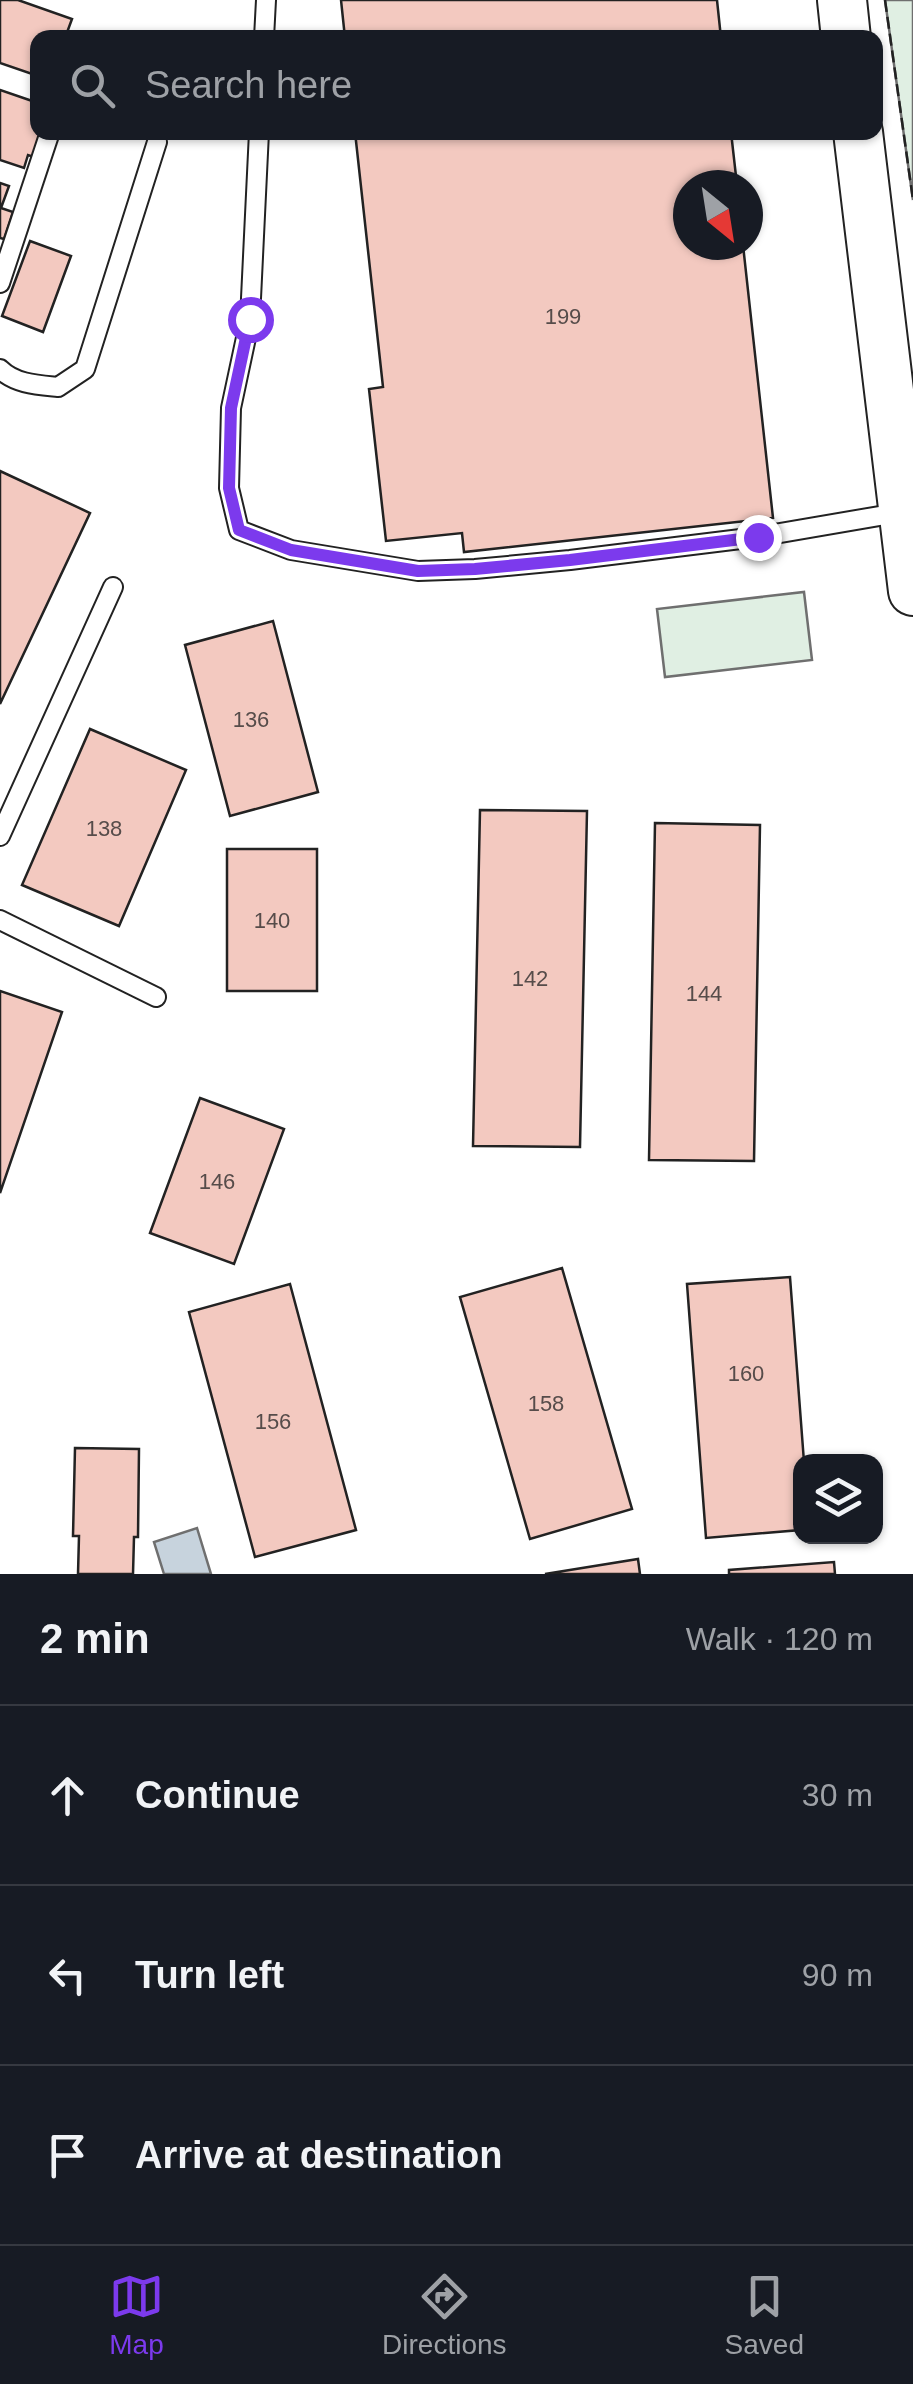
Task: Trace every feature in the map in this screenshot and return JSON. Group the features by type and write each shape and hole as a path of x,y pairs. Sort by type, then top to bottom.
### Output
{"street":[{"path":"842,0 845,30"},
{"path":"859,140 913,591"}],"lane":[{"path":"264,30 266,0"},
{"path":"0,282 47,140"},
{"path":"259,140 250,319 231,408 229,488 239,530 291,550 418,571 570,560 758,537 903,512"},
{"path":"0,369 30,384 58,387 84,369 158,142"},
{"path":"0,836 113,587"},
{"path":"0,920 156,997"}],"green space":[{"path":"885,0 913,0 913,200"},
{"path":"804,592 812,660 665,677 657,609"}],"shaded area":[{"path":"197,1528 211,1574 164,1574 154,1542"}],"building":[{"path":"0,0 18,0 72,19 68,30 30,30 30,73 0,63"},
{"path":"341,0 717,0 720,30 344,30"},
{"path":"0,90 30,100 30,140 43,140 37,158 28,155 24,168 0,160"},
{"path":"356,140 732,140 735,170 673,170 673,260 745,260 773,518 464,552 462,533 386,541 369,389 383,387"},
{"path":"0,183 9,186 1,208 13,212 4,239 0,238"},
{"path":"30,241 71,256 43,332 2,316"},
{"path":"0,471 90,513 0,704"},
{"path":"273,621 318,792 230,816 185,645"},
{"path":"90,729 186,770 119,926 22,885"},
{"path":"480,810 587,811 580,1147 473,1146"},
{"path":"655,823 760,825 754,1161 649,1160"},
{"path":"227,849 317,849 317,991 227,991"},
{"path":"0,991 62,1012 0,1193"},
{"path":"200,1098 284,1129 234,1264 150,1233"},
{"path":"562,1268 632,1509 530,1539 460,1297"},
{"path":"790,1277 803,1454 793,1454 793,1531 706,1538 687,1284"},
{"path":"290,1284 356,1530 255,1557 189,1312"},
{"path":"75,1448 139,1449 138,1537 134,1537 133,1574 78,1574 79,1536 73,1536"},
{"path":"638,1559 640,1574 545,1574"},
{"path":"834,1562 835,1574 729,1574 729,1570"}],"fence":[{"path":"885,0 913,200"}],"route":[{"path":"250,319 231,408 229,488 239,530 291,550 418,571 570,560 758,537"}]}
